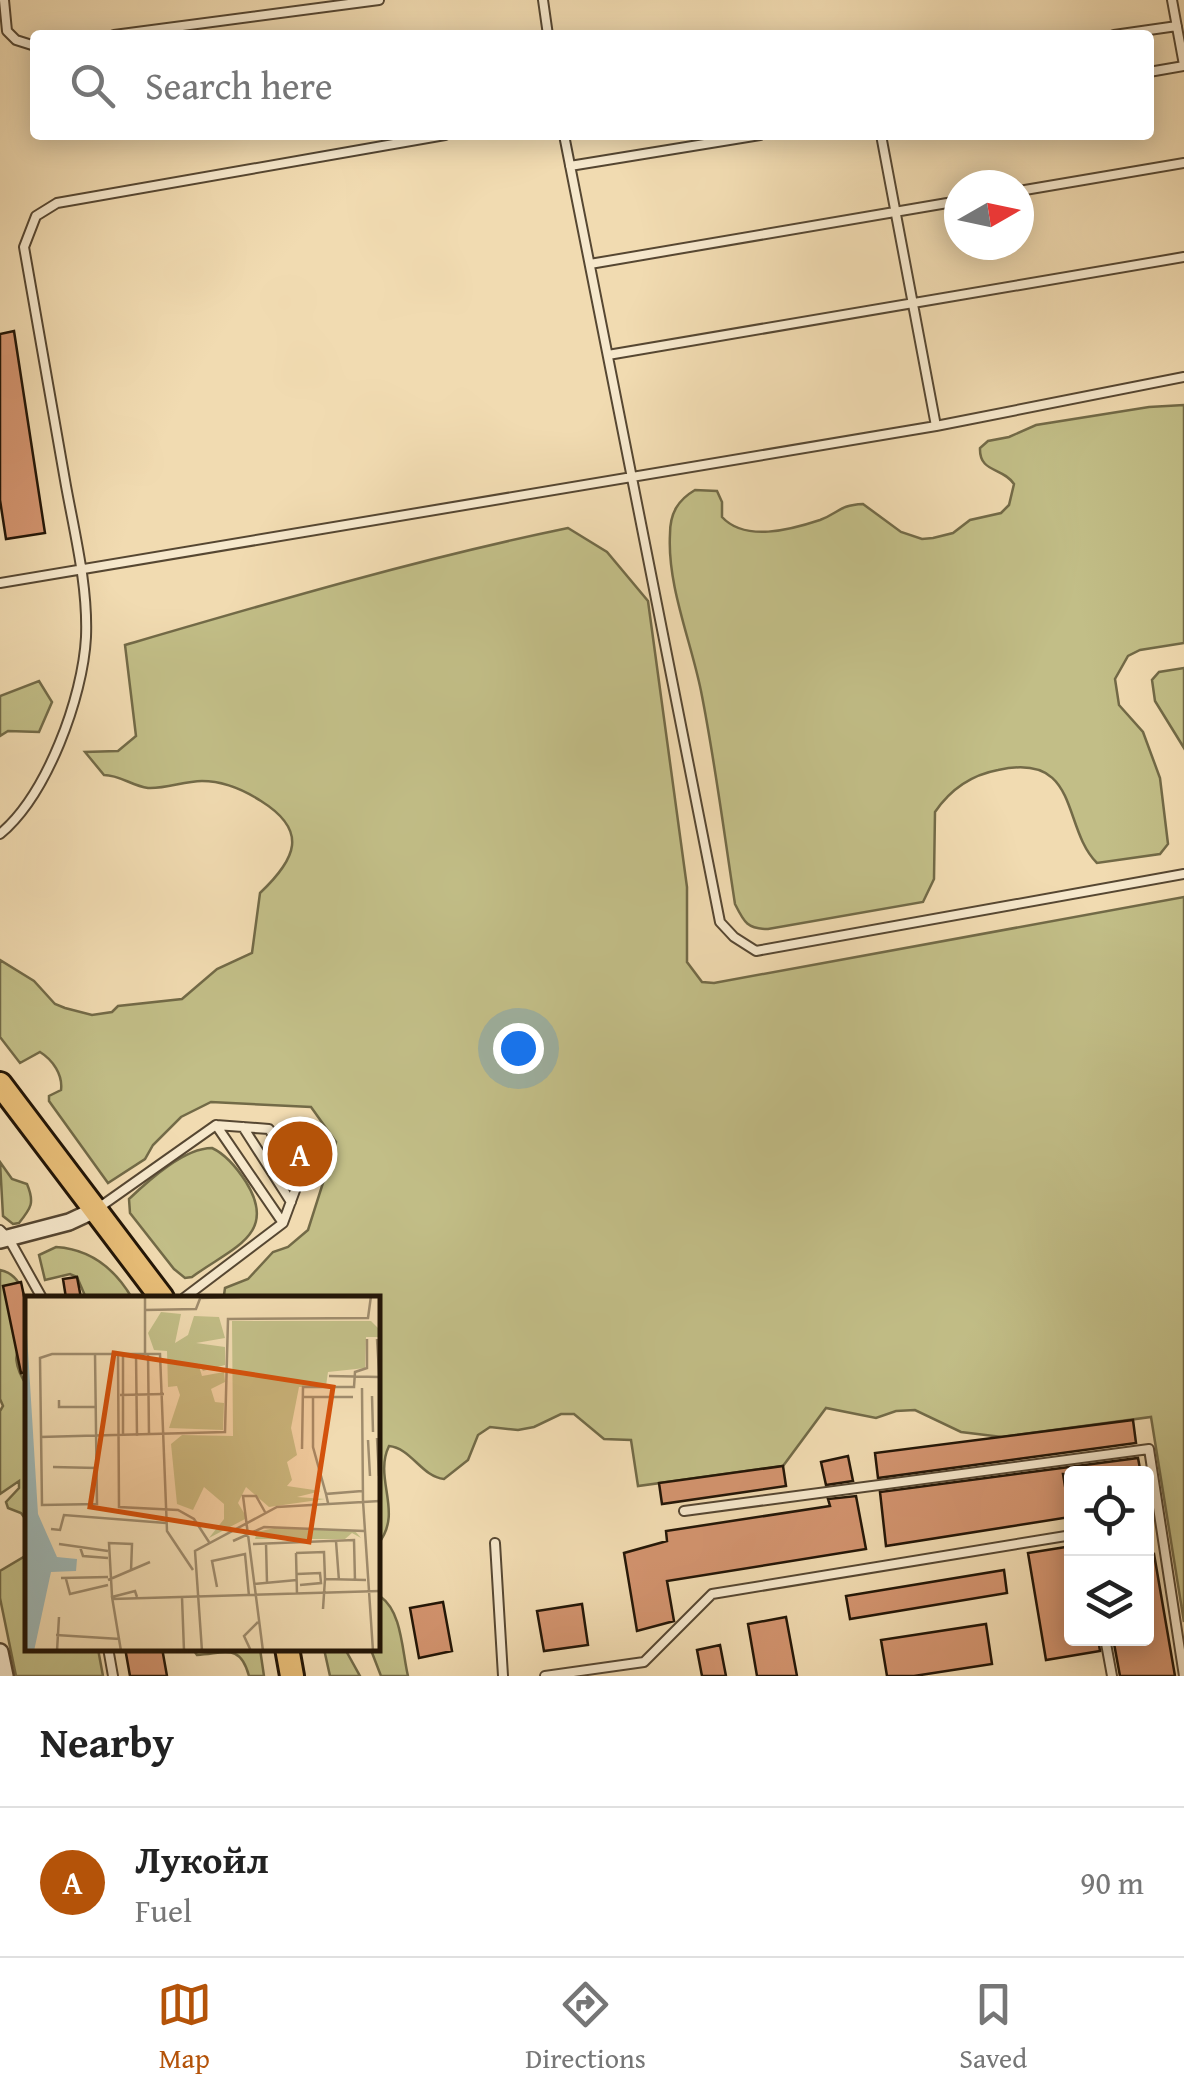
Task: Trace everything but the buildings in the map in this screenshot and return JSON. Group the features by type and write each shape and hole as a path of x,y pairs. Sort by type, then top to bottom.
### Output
{"main road":[{"path":"0,1084 161,1296"},
{"path":"288,1651 292,1676"}],"street":[{"path":"3,1236 69,1222 97,1209"},
{"path":"0,1652 4,1676"}],"lane":[{"path":"4,0 6,31 30,44"},
{"path":"145,30 302,5 378,0"},
{"path":"543,0 547,30"},
{"path":"1154,71 1184,66 1172,0"},
{"path":"1149,30 1177,26"},
{"path":"0,834 38,792 76,696 86,632 81,571 24,247 36,216 57,203 416,140"},
{"path":"565,140 720,922 734,938 756,951 1184,874"},
{"path":"570,166 729,140"},
{"path":"882,140 936,426"},
{"path":"1034,188 1184,163"},
{"path":"590,264 944,204"},
{"path":"608,355 1184,257"},
{"path":"0,583 936,426 1184,377"},
{"path":"216,1125 283,1223"},
{"path":"97,1209 216,1125 269,1130 300,1177 283,1223 187,1296"},
{"path":"243,1127 291,1202"},
{"path":"3,1236 41,1296"},
{"path":"684,1511 1149,1449 1184,1676"},
{"path":"1075,1459 1076,1466"},
{"path":"545,1676 644,1662 712,1594 1064,1536"},
{"path":"494,1542 502,1676"},
{"path":"1106,1646 1112,1676"},
{"path":"108,1651 112,1676"}],"shaded area":[{"path":"1184,405 1184,643 1140,650 1128,656 1115,679 1119,705 1143,732 1160,778 1168,844 1160,854 1097,863 1086,848 1056,782 1043,772 1025,767 998,770 962,785 935,812 934,879 923,902 768,929 747,923 735,904 706,717 672,573 670,526 673,513 684,498 695,490 717,491 722,517 732,525 755,532 795,527 863,504 901,532 922,539 933,538 953,533 970,520 1001,513 1009,505 1014,484 987,466 981,456 980,448 988,441 1036,425"},
{"path":"568,528 607,552 648,601 687,887 687,962 702,982 714,983 1184,897 1184,1622 1151,1417 1002,1437 961,1432 915,1410 876,1418 826,1408 783,1466 638,1486 631,1440 604,1439 574,1414 561,1414 518,1430 490,1427 478,1435 468,1460 444,1479 389,1446 384,1471 388,1520 380,1541 380,1296 224,1295 225,1288 248,1279 273,1252 288,1247 308,1230 336,1142 311,1107 211,1102 181,1117 153,1145 145,1159 108,1183 49,1101 49,1096 61,1090 59,1073 53,1064 40,1052 20,1063 0,1037 0,960 34,981 55,1004 92,1015 112,1012 118,1006 182,999 217,969 252,953 260,893 289,857 291,834 286,823 248,793 210,781 142,787 104,775 85,752 118,751 136,736 125,645 290,597"},
{"path":"1184,668 1184,748 1155,701 1152,680 1159,672"},
{"path":"39,681 52,702 39,732 8,731 0,736 0,696"},
{"path":"212,1148 243,1177 255,1200 257,1215 254,1228 235,1248 185,1278 130,1213 129,1199 179,1159"},
{"path":"0,1162 12,1179 27,1184 31,1196 19,1223 13,1224 3,1216"},
{"path":"56,1247 91,1256 118,1278 131,1296 85,1296 77,1277 70,1274 45,1280 39,1255"},
{"path":"0,1270 16,1280 25,1302 25,1339 16,1361 25,1382 25,1518 8,1508 6,1502 19,1488 19,1481 0,1494"},
{"path":"25,1556 25,1651 98,1651 103,1676 16,1676 0,1598 0,1571"},
{"path":"380,1591 397,1622 408,1676 381,1676 371,1651 380,1651"},
{"path":"194,1651 260,1651 264,1676 249,1676 241,1658 230,1652 197,1655"},
{"path":"324,1651 346,1651 360,1676 330,1676"}],"place":[{"name":"Лукойл","path":"300,1154"}]}
